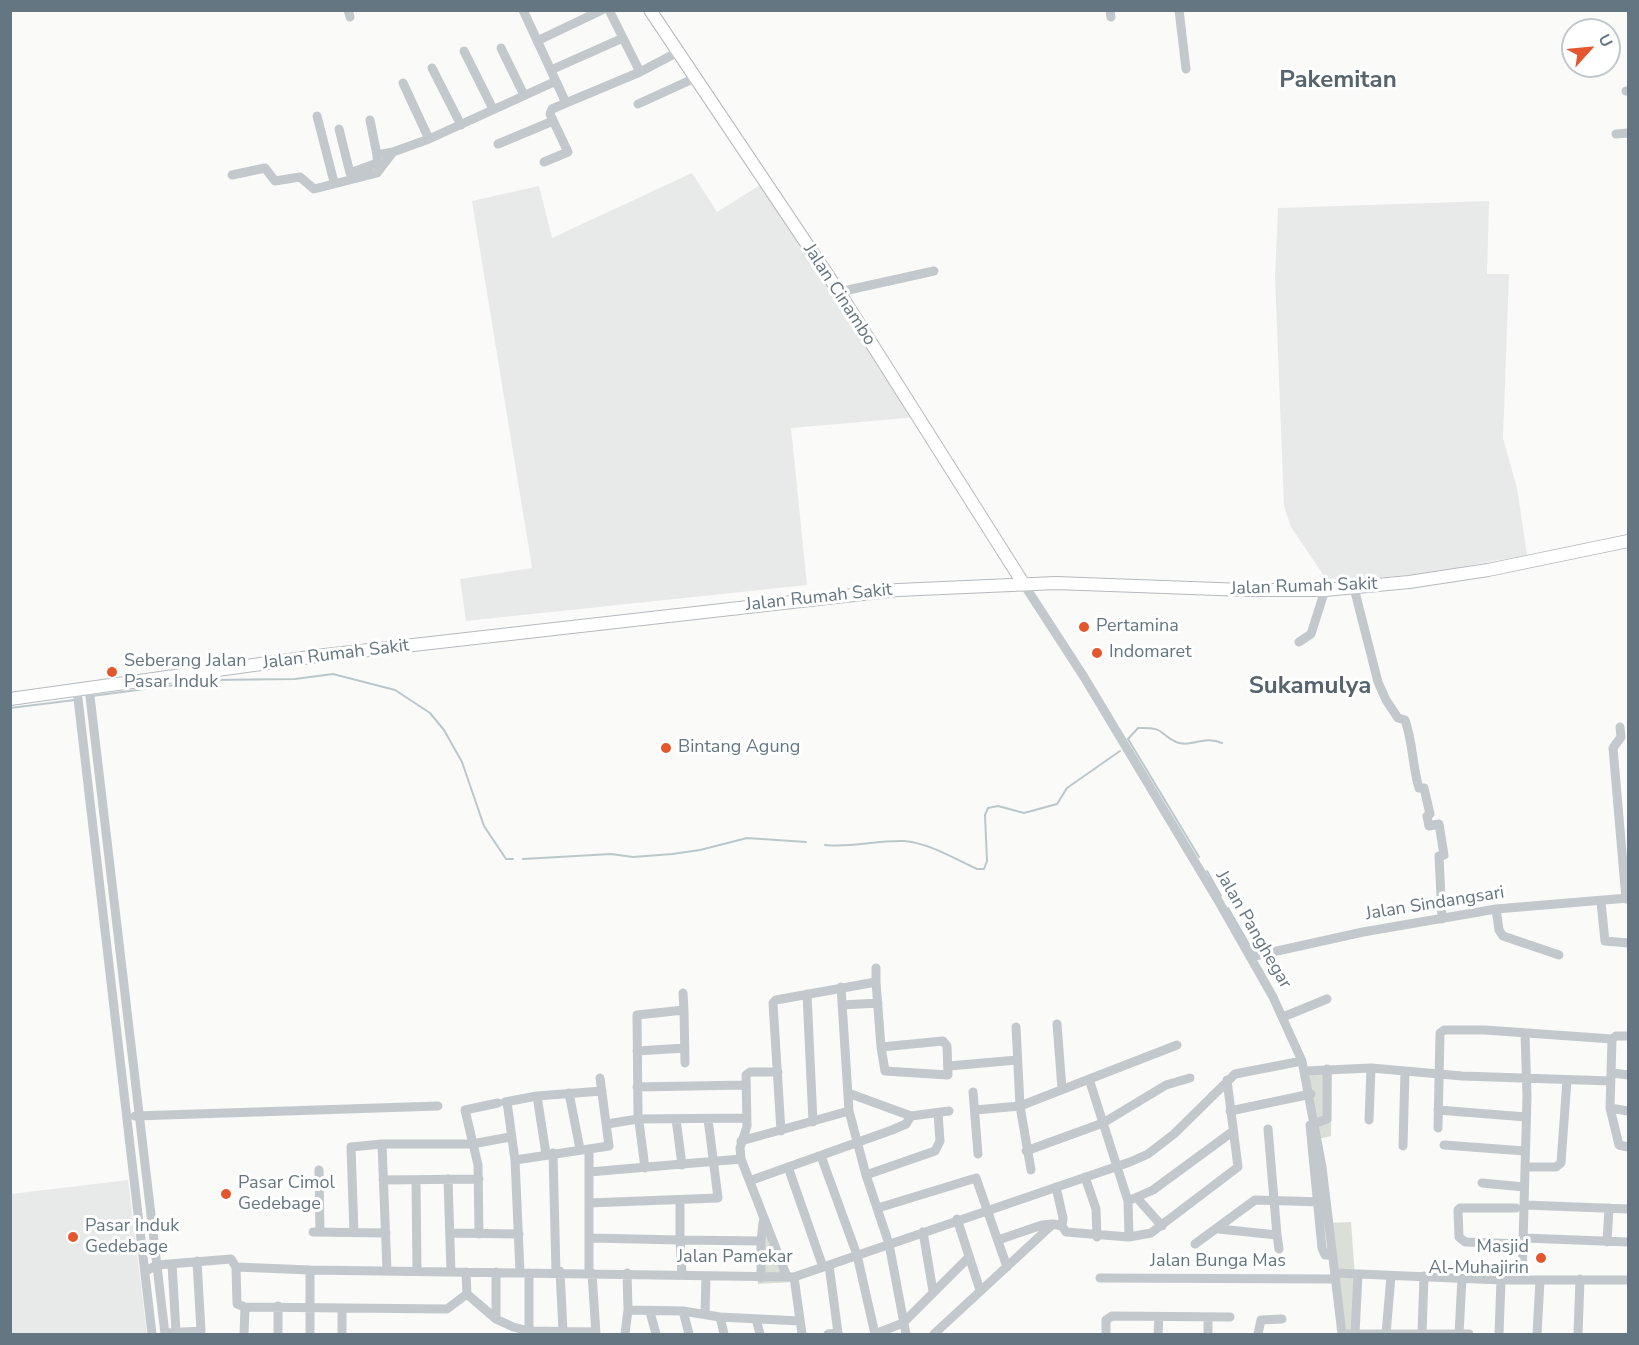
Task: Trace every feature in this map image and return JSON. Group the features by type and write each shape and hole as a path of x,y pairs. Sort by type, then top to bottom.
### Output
{"main road":[{"name":"Jalan Cinambo","path":"650,10 676,53 839,292 1023,583"},
{"name":"Jalan Rumah Sakit","path":"10,699 84,696 325,655 898,590 1023,583 1245,590 1325,590 1477,572 1629,541"}],"street":[{"path":"523,10 566,103"},
{"path":"537,41 602,10"},
{"path":"609,10 640,72"},
{"path":"1179,10 1186,69"},
{"path":"551,70 623,38"},
{"path":"501,48 524,95"},
{"path":"464,51 493,109"},
{"path":"544,162 568,152 550,111 640,72 676,53"},
{"path":"432,68 461,125"},
{"path":"638,104 694,78"},
{"path":"377,155 393,152 429,139 554,81"},
{"path":"403,83 429,139"},
{"path":"317,116 334,182"},
{"path":"339,129 351,173 371,167 376,163 377,155 370,120"},
{"path":"498,144 553,121"},
{"path":"1616,134 1629,133"},
{"path":"232,175 265,168 275,181 300,177 314,189 334,182 377,173 393,152"},
{"path":"839,292 934,271"},
{"name":"Jalan Panghegar","path":"1023,583 1084,677 1250,957 1283,1017 1302,1061 1316,1124 1322,1202 1333,1255 1342,1334"},
{"path":"1354,588 1378,682 1398,718 1404,718 1412,738 1415,775 1419,788 1424,788 1430,810 1427,816 1429,826 1439,824 1444,855 1439,856 1442,919"},
{"path":"1299,642 1311,634 1325,590"},
{"path":"84,696 165,1334 201,1330 197,1261"},
{"path":"84,696 126,1117 152,1335"},
{"path":"1620,727 1621,737 1613,748 1624,810 1627,899"},
{"name":"Jalan Sindangsari","path":"1250,957 1363,932 1496,909 1627,899"},
{"path":"1601,902 1605,941 1629,943"},
{"path":"1496,909 1498,930 1503,936 1559,955"},
{"path":"876,968 876,982 881,1047 883,1067 889,1072 948,1075 947,1046 943,1041 881,1047"},
{"path":"781,1131 773,1003 776,1000 876,982"},
{"path":"842,987 849,1111 866,1175 889,1244 906,1335"},
{"path":"683,993 685,1063"},
{"path":"807,994 813,1122"},
{"path":"1283,1017 1327,999"},
{"path":"842,1005 878,1003"},
{"path":"645,1168 638,1119 638,1014 684,1010"},
{"path":"1057,1024 1062,1089"},
{"path":"1016,1027 1020,1107 1030,1170"},
{"path":"1438,1128 1440,1033 1444,1030 1612,1039 1616,1036 1629,1036"},
{"path":"1522,1280 1524,1241 1520,1206 1525,1167 1523,1151 1527,1079 1525,1033"},
{"path":"1612,1039 1610,1108 1619,1145 1629,1147"},
{"path":"975,1110 1020,1107 1177,1045"},
{"path":"638,1051 685,1048"},
{"path":"949,1066 1017,1060"},
{"name":"Jalan Pamekar","path":"157,1265 231,1259 236,1267 310,1270 558,1271 790,1277 857,1256 1148,1154 1174,1134 1235,1074 1302,1061"},
{"path":"1305,1071 1371,1068 1438,1074 1567,1080 1629,1075"},
{"path":"1369,1120 1371,1068"},
{"path":"1316,1124 1326,1119 1327,1069"},
{"path":"1403,1146 1405,1071"},
{"path":"778,1072 747,1072 745,1134 741,1141 741,1159 752,1180 762,1218 790,1277 802,1335"},
{"path":"515,1160 609,1146 600,1078"},
{"path":"1026,1151 1103,1123 1127,1111 1166,1085 1190,1078"},
{"path":"1089,1079 1117,1165 1133,1200 1162,1226"},
{"path":"998,1240 1042,1225 1058,1225 1066,1232 1129,1237 1144,1236 1162,1226 1238,1167 1227,1080"},
{"path":"1525,1167 1556,1167 1561,1163 1567,1080"},
{"path":"637,1087 746,1085"},
{"path":"478,1234 479,1179 466,1109 537,1096 602,1091"},
{"path":"973,1092 978,1154"},
{"path":"466,1272 467,1294 496,1319 513,1327 530,1333 596,1333 591,1272 589,1172 569,1093"},
{"path":"848,1094 911,1116 949,1111"},
{"path":"1230,1111 1311,1094"},
{"path":"537,1096 550,1154 563,1332"},
{"path":"503,1102 515,1160 519,1233 530,1333"},
{"path":"126,1117 438,1106"},
{"path":"1610,1108 1629,1110"},
{"path":"1438,1110 1526,1117"},
{"path":"741,1141 849,1111"},
{"path":"866,1175 935,1151 940,1141 938,1113"},
{"path":"1195,1244 1219,1228 1243,1206 1255,1200 1322,1202 1309,1115"},
{"path":"752,1180 906,1124 911,1116"},
{"path":"607,1124 638,1119 746,1118"},
{"path":"676,1119 682,1165"},
{"path":"589,1203 718,1198 708,1119"},
{"path":"1268,1129 1279,1249"},
{"path":"1129,1237 1133,1200 1232,1132"},
{"path":"354,1233 351,1147 382,1144 471,1144 510,1137"},
{"path":"382,1144 387,1271"},
{"path":"1444,1145 1523,1151"},
{"path":"821,1156 857,1256 875,1335 903,1323 969,1257"},
{"path":"589,1172 741,1159"},
{"path":"788,1167 826,1266 835,1334"},
{"path":"319,1170 316,1232 386,1233"},
{"path":"878,1208 974,1177 978,1179 1007,1267"},
{"path":"1085,1177 1096,1209 1097,1236"},
{"path":"448,1179 452,1272"},
{"path":"383,1180 479,1179"},
{"path":"416,1180 417,1270"},
{"path":"1482,1182 1524,1187"},
{"path":"934,1335 980,1290 1058,1225 1063,1218 1056,1187"},
{"path":"680,1200 682,1275"},
{"path":"1629,1209 1520,1206 1460,1208 1458,1210 1459,1237 1465,1242 1629,1242"},
{"path":"1607,1242 1609,1209"},
{"path":"761,1278 762,1218"},
{"path":"957,1220 980,1290"},
{"path":"1219,1228 1277,1235"},
{"path":"923,1232 933,1291"},
{"path":"450,1233 519,1233"},
{"path":"590,1238 761,1241"},
{"path":"172,1264 176,1332"},
{"path":"146,1271 157,1265"},
{"path":"236,1267 237,1304 244,1307 447,1309 467,1294"},
{"path":"310,1270 310,1335"},
{"path":"496,1272 496,1319"},
{"path":"625,1335 628,1310 627,1273"},
{"path":"1355,1334 1358,1274"},
{"name":"Jalan Bunga Mas","path":"1100,1278 1358,1274 1501,1280 1629,1280"},
{"path":"705,1314 706,1276"},
{"path":"1386,1334 1391,1276"},
{"path":"1422,1334 1424,1276"},
{"path":"1460,1334 1462,1278"},
{"path":"1578,1335 1580,1279"},
{"path":"1500,1335 1501,1280"},
{"path":"1537,1335 1540,1280"},
{"path":"278,1306 278,1335"},
{"path":"244,1307 244,1335"},
{"path":"342,1308 342,1335"},
{"path":"628,1310 683,1311 720,1317 800,1321"},
{"path":"683,1311 689,1335"},
{"path":"650,1312 656,1335"},
{"path":"720,1317 724,1335"},
{"path":"1106,1335 1108,1317 1230,1317"},
{"path":"1158,1335 1159,1317"},
{"path":"1208,1317 1208,1335"},
{"path":"756,1319 760,1335"},
{"path":"1258,1335 1261,1320 1282,1319"},
{"path":"1342,1334 1469,1335"}],"shaded area":[{"path":"692,173 717,212 760,185 918,417 791,428 807,585 466,621 460,579 532,568 472,201 539,186 552,238"},
{"path":"1489,201 1487,274 1509,274 1503,438 1517,488 1527,555 1428,573 1366,579 1326,579 1291,527 1284,506 1275,277 1278,208"},
{"path":"1332,1072 1331,1136 1318,1139 1306,1073"},
{"name":"Pasar Induk Gedebage","path":"128,1180 147,1334 11,1334 11,1194"},
{"path":"759,1218 768,1220 793,1282 758,1284"},
{"path":"1351,1222 1359,1334 1341,1334 1327,1223"}],"waterway":[{"path":"92,696 212,680 295,679 333,674 395,690 430,713 444,730 462,762 484,826 506,859 513,859"},
{"path":"10,708 75,700"},
{"path":"1128,739 1138,728 1147,728 1160,731 1176,742 1187,744 1209,740 1222,743"},
{"path":"1128,739 1199,857"},
{"path":"825,845 913,842 942,852 977,869 984,869 987,861 985,815 988,808 998,806 1024,813 1057,804 1067,788 1120,751"},
{"path":"523,859 611,854 633,857 672,854 700,850 747,838 806,842"},
{"path":"1207,871 1221,896"},
{"path":"1228,908 1254,953"}],"place":[{"name":"Pertamina","path":"1084,627"},
{"name":"Indomaret","path":"1097,653"},
{"name":"Seberang Jalan Pasar Induk","path":"112,672"},
{"name":"Bintang Agung","path":"666,748"},
{"name":"Pasar Cimol Gedebage","path":"226,1194"},
{"name":"Pasar Induk Gedebage","path":"73,1237"},
{"name":"Masjid Al-Muhajirin","path":"1541,1258"}],"district":[{"name":"Pakemitan","path":"1338,81"},
{"name":"Sukamulya","path":"1310,687"}]}
